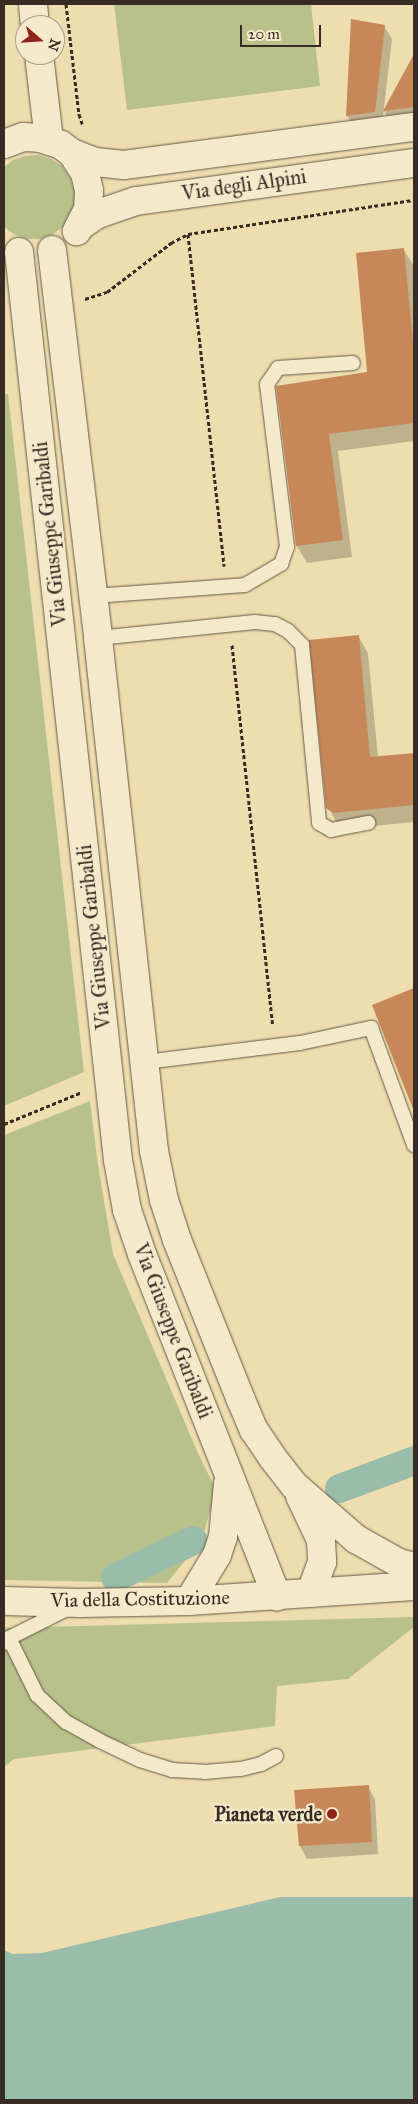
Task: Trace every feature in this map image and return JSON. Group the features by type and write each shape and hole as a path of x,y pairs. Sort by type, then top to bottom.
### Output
{"street":[{"path":"11,249 35,253 52,250 68,240 80,226 88,209 89,191 85,173 69,142 42,65"},
{"path":"4,144 23,138 69,142 95,162 124,165 414,126"},
{"name":"Via degli Alpini","path":"80,226 98,214 136,201 414,163"},
{"name":"Via Giuseppe Garibaldi","path":"11,249 110,1079 118,1160 127,1210 142,1254 277,1596"},
{"name":"Via Giuseppe Garibaldi","path":"52,250 98,638 154,1151 164,1200 177,1240 254,1430 295,1486"},
{"path":"190,1601 216,1556 223,1538 228,1474"},
{"path":"295,1486 356,1539 399,1563 414,1568"},
{"path":"295,1486 321,1540 322,1562 311,1593"},
{"name":"Via della Costituzione","path":"4,1601 190,1601 414,1586"}],"lane":[{"path":"93,596 245,585 281,564 287,547 267,384 278,368 352,363"},
{"path":"98,638 255,622 275,624 288,631 302,645 318,823 332,830 368,823"},
{"path":"145,1062 300,1043 371,1028 414,1145"},
{"path":"80,1602 7,1641 37,1694 66,1722 140,1760 172,1770 205,1772 241,1769 261,1764 276,1756"}],"path":[{"path":"66,4 79,114 69,142"},
{"path":"58,306 107,292 171,243 188,234 414,200"},
{"path":"4,1124 110,1079"}],"green space":[{"path":"114,4 311,4 320,86 127,110"},
{"path":"38,155 51,159 62,166 70,177 74,189 75,202 71,215 64,226 53,234 41,239 28,239 15,235 4,227 4,167 13,160 25,156"},
{"path":"4,394 8,394 84,1072 4,1106"},
{"path":"90,1101 98,1165 113,1254 197,1451 216,1490 202,1540 167,1583 4,1580 4,1135"},
{"path":"414,1617 414,1627 348,1679 277,1686 275,1726 14,1759 4,1767 4,1628"}],"shaded area":[{"path":"280,1897 414,1897 414,2100 4,2100 4,1950 13,1954 42,1953"}],"building":[{"path":"351,19 385,25 375,112 346,116"},
{"path":"414,54 414,107 383,111"},
{"path":"404,248 414,352 414,423 329,434 343,540 296,546 276,386 367,372 356,253"},
{"path":"359,635 370,757 414,753 414,805 333,813 326,808 309,640"},
{"path":"414,988 414,1109 413,1109 372,1005"},
{"path":"369,1785 372,1842 299,1846 294,1790"}],"waterway":[{"path":"339,1488 414,1460"},
{"path":"115,1577 193,1540"}],"place":[{"name":"Pianeta verde","path":"332,1814"}]}
